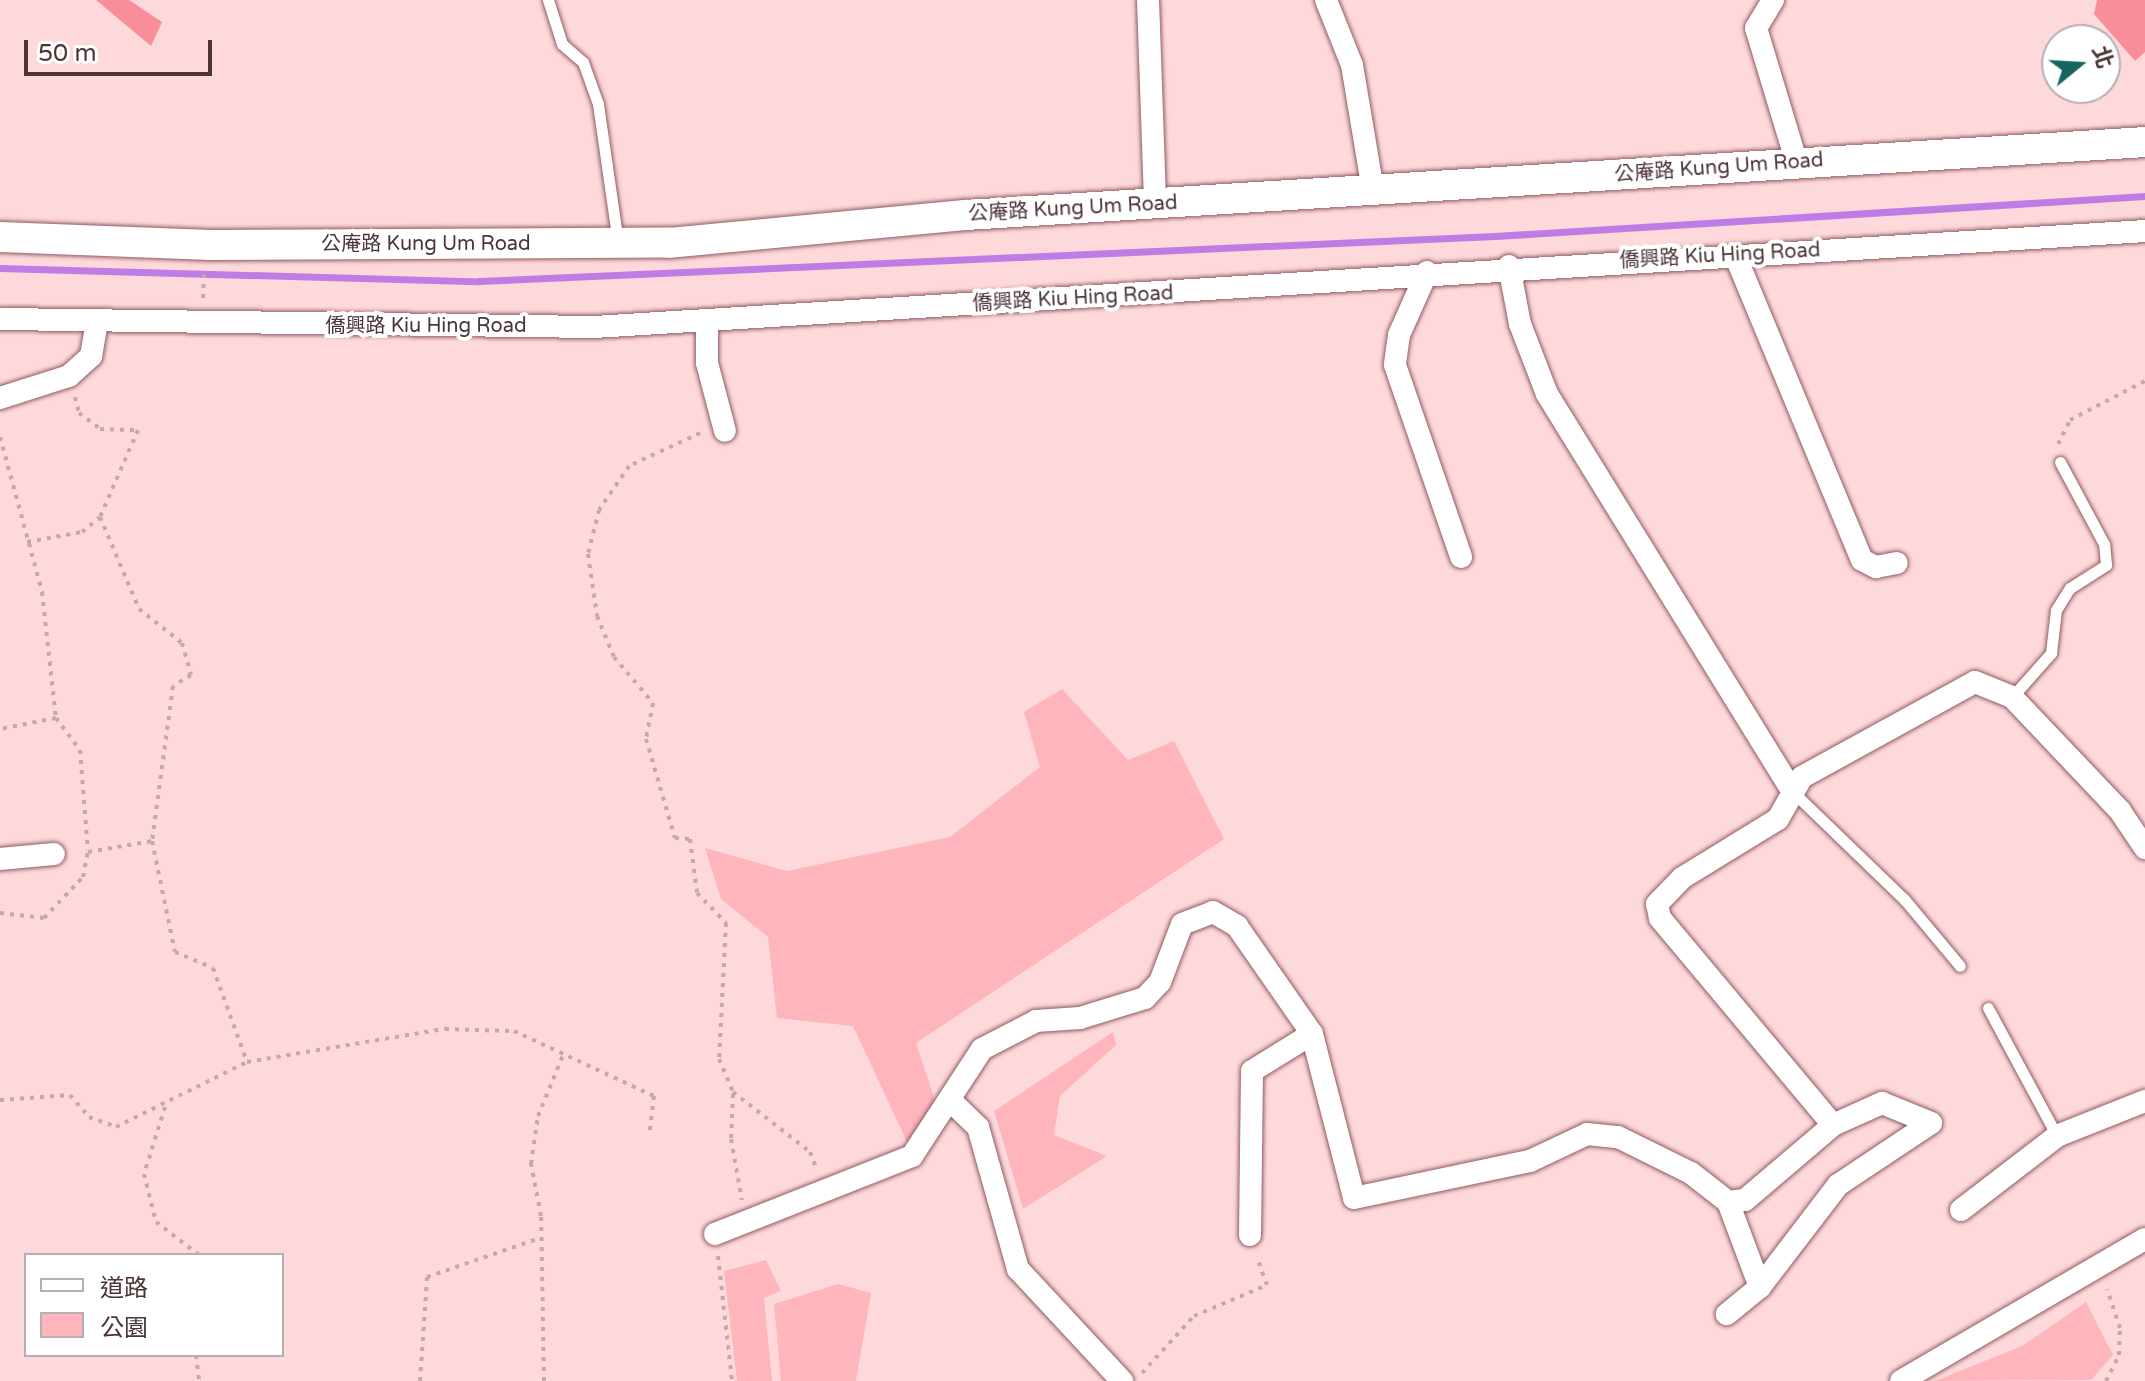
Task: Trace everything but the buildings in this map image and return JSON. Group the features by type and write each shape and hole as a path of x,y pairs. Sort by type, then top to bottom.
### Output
{"street":[{"path":"1148,0 1155,204"},
{"path":"1326,0 1352,65 1373,190"},
{"path":"1773,0 1756,28 1797,164"},
{"name":"公庵路 Kung Um Road","path":"0,237 211,245 618,243 1155,204 2145,142"},
{"name":"僑興路 Kiu Hing Road","path":"0,319 594,327 1509,266 2145,231"},
{"path":"1735,255 1862,560 1876,567 1897,563"},
{"path":"1509,266 1520,324 1547,394 1792,790"},
{"path":"1427,272 1399,335 1395,365 1461,557"},
{"path":"707,320 707,363 725,431"},
{"path":"0,398 69,376 91,356 97,321"},
{"path":"1833,1125 1679,944 1657,904 1691,872 1778,819 1802,777 1975,682 2012,697 2120,811 2145,848"},
{"path":"0,859 54,854"},
{"path":"715,1234 912,1156 953,1103 982,1049 1007,1030 1145,998 1160,982 1182,924 1213,912 1237,926 1312,1034 1354,1198 1530,1161 1587,1134 1629,1143 1728,1202 1745,1200 1833,1125 1882,1103 1931,1123 1838,1185 1760,1287 1727,1314"},
{"path":"1250,1235 1252,1071 1312,1034"},
{"path":"1961,1210 2057,1136 2145,1101"},
{"path":"953,1103 978,1127 1018,1269 1122,1381"},
{"path":"1728,1202 1760,1287"},
{"path":"1901,1381 1968,1337 2097,1271 2145,1239"}],"lane":[{"path":"548,0 562,44 583,62 598,104 618,243"},
{"path":"2012,697 2051,653 2056,610 2070,588 2106,565 2104,544 2060,462"},
{"path":"1792,790 1904,899 1960,966"},
{"path":"1988,1008 2057,1136"}],"path":[{"path":"203,306 205,260"},
{"path":"27,542 82,532 100,517 138,430 100,429 79,413 69,376"},
{"path":"2060,462 2057,435 2070,420 2145,381"},
{"path":"725,431 689,433 629,466 599,510 588,554 597,616 614,657 653,703 646,739 675,838 690,839 697,893 726,923 719,1059 733,1092 731,1139 746,1222"},
{"path":"0,437 42,592 56,718 80,750 88,852 83,877 44,918 0,913"},
{"path":"100,517 139,609 182,643 191,675 173,686 152,841 175,952 213,968 247,1062"},
{"path":"0,729 56,718"},
{"path":"88,852 152,841"},
{"path":"0,1100 70,1095 89,1117 116,1127 165,1107 247,1062 445,1029 514,1031 654,1096 649,1135"},
{"path":"544,1381 540,1238 531,1164 538,1116 563,1055"},
{"path":"733,1092 810,1152 825,1190"},
{"path":"165,1107 144,1174 156,1222 196,1253"},
{"path":"715,1234 732,1381"},
{"path":"1135,1381 1194,1316 1267,1285 1250,1235"},
{"path":"420,1381 427,1277 540,1238"},
{"path":"2097,1271 2120,1328 2119,1355 2106,1381"},
{"path":"196,1357 199,1381"}],"green space":[{"path":"1062,689 1128,760 1174,741 1224,839 916,1043 937,1106 908,1144 853,1026 777,1018 768,937 721,899 705,848 787,871 950,837 1040,767 1024,712"},
{"path":"1113,1032 1116,1045 1060,1096 1054,1135 1107,1156 1023,1209 994,1111"},
{"path":"766,1260 781,1291 764,1298 772,1381 737,1381 724,1271"},
{"path":"838,1284 871,1293 856,1381 781,1381 774,1304"},
{"path":"2086,1302 2113,1355 2091,1380 1935,1381 2022,1346"}],"shaded area":[{"path":"96,0 129,0 162,22 151,46"},
{"path":"2097,0 2145,0 2145,52 2135,61 2121,45 2121,24 2103,24 2094,14"}],"waterway":[{"path":"0,268 479,281 1495,236 2145,196"}]}
